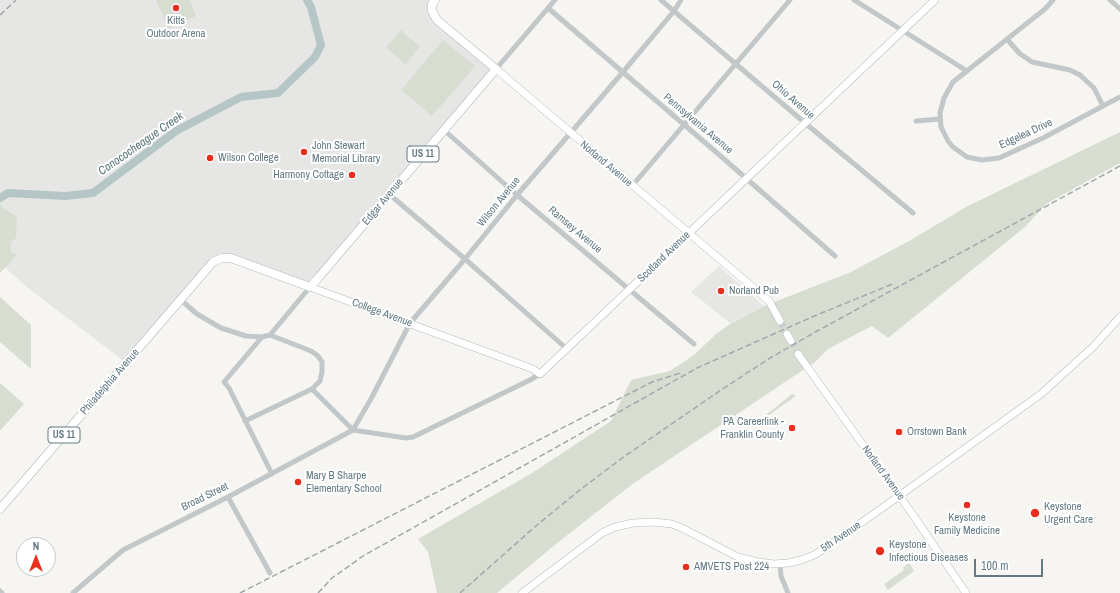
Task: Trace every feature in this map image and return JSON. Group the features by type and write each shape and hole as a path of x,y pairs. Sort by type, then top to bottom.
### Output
{"main road":[{"name":"Norland Avenue","path":"433,4 433,15 437,20 496,69"},
{"name":"Edgar Avenue","path":"310,287 496,69"},
{"name":"College Avenue","path":"222,258 235,260 310,287"},
{"name":"Philadelphia Avenue","path":"0,509 211,265 222,258"}],"street":[{"name":"Edgar Avenue","path":"496,69 555,0"},
{"name":"Ohio Avenue","path":"661,0 913,213"},
{"name":"Wilson Avenue","path":"354,430 410,323 517,195 623,72 674,11 681,0"},
{"path":"632,186 790,0"},
{"path":"854,0 967,71"},
{"name":"Scotland Avenue","path":"354,430 406,438 413,437 540,374 934,0"},
{"path":"916,121 940,119 942,105 948,90 954,82 1045,9 1053,0"},
{"path":"1110,0 1120,9"},
{"name":"Pennsylvania Avenue","path":"548,8 747,178 835,256"},
{"path":"1007,39 1019,53 1032,62 1070,70 1080,75 1094,88 1103,106"},
{"name":"Norland Avenue","path":"496,69 768,301 780,321"},
{"name":"Edgelea Drive","path":"940,119 943,133 957,150 967,157 990,160 999,158 1043,138 1120,97"},
{"name":"Ramsey Avenue","path":"444,130 517,195 694,344"},
{"path":"389,194 567,349"},
{"name":"Edgar Avenue","path":"270,335 310,287"},
{"name":"College Avenue","path":"310,287 533,369 540,374"},
{"path":"181,300 201,317 221,328 246,336 262,337 270,335 311,351 318,356 322,362 320,381 312,389 245,421"},
{"name":"5th Avenue","path":"522,593 602,533 616,527 633,523 653,522 672,524 745,559 763,563 780,564 801,560 821,551 1041,394 1094,346 1120,318"},
{"path":"787,334 791,341"},
{"path":"262,337 224,382 229,388 272,474"},
{"name":"Norland Avenue","path":"798,354 966,593"},
{"path":"312,389 354,430"},
{"name":"Broad Street","path":"73,593 123,550 228,497 354,430"},
{"path":"228,497 270,573"},
{"path":"780,564 781,576 788,593"}],"shaded area":[{"name":"Wilson College","path":"0,0 435,0 432,11 496,69 310,287 235,259 219,259 125,362 28,288 0,263"},
{"name":"Kitts Outdoor Arena","path":"156,0 190,0 196,16 168,28"},
{"path":"401,30 420,47 405,64 386,47"},
{"path":"443,40 475,66 432,116 401,90"},
{"path":"1120,132 1120,163 1046,204 1025,227 888,338 872,326 828,349 815,362 634,483 556,544 497,593 437,593 428,552 418,539 532,473 611,421 631,380 670,371 694,355 716,334 730,324 764,306 851,272 909,241 966,207"},
{"path":"0,203 3,208 17,217 16,238 11,242 11,252 17,255 0,273"},
{"path":"719,266 764,306 730,323 691,292"},
{"path":"0,297 31,325 31,369 0,342"},
{"path":"0,383 24,404 0,431"},
{"path":"792,394 796,396 762,420 761,419"},
{"path":"907,564 910,564 914,571 888,590 884,584 904,570 903,568"}],"waterway":[{"name":"Conococheague Creek","path":"0,198 8,193 65,196 93,193 176,131 241,97 278,93 315,57 321,45 311,7 307,0"}],"tunnel":[{"path":"780,321 787,334"},
{"path":"791,341 798,354"}],"railway":[{"path":"0,15 16,0"},
{"path":"460,593 537,525 581,489 625,456 770,358 1120,166"},
{"path":"318,593 332,578 363,556 697,368 812,317 895,283"},
{"path":"240,593 652,382 680,373"}],"place":[{"name":"Kitts Outdoor Arena","path":"176,8"},
{"name":"John Stewart Memorial Library","path":"304,152"},
{"name":"Wilson College","path":"210,158"},
{"name":"Harmony Cottage","path":"352,175"},
{"name":"Norland Pub","path":"721,291"},
{"name":"PA Careerlink - Franklin County","path":"792,428"},
{"name":"Orrstown Bank","path":"899,432"},
{"name":"Mary B Sharpe Elementary School","path":"298,482"},
{"name":"Keystone Family Medicine","path":"967,505"},
{"name":"Keystone Urgent Care","path":"1035,513"},
{"name":"Keystone Infectious Diseases","path":"880,551"},
{"name":"AMVETS Post 224","path":"686,567"}]}
